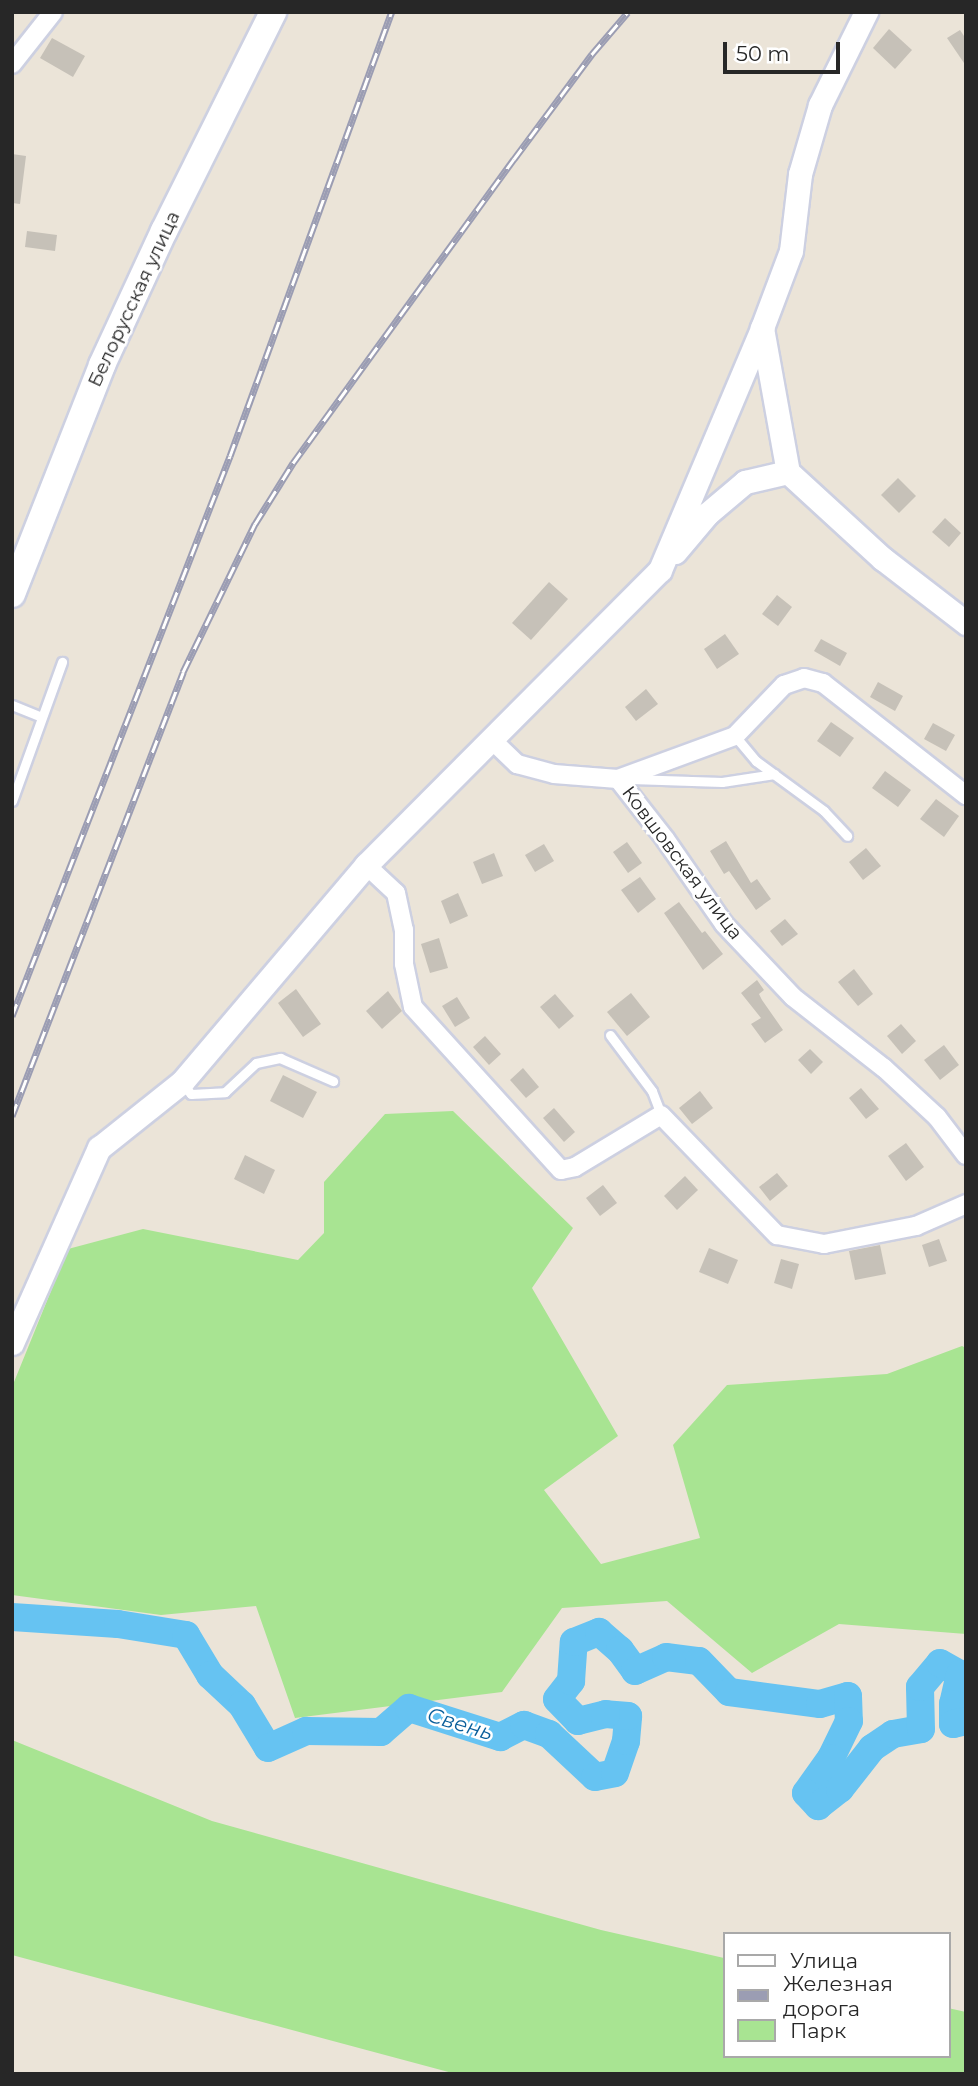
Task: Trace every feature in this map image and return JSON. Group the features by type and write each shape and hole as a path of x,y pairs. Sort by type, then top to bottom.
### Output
{"main road":[{"name":"Белорусская улица","path":"12,594 102,365 164,232 273,12"}],"street":[{"path":"12,64 53,12"},
{"path":"660,570 762,328 791,251 800,174 820,105 866,12"},
{"path":"762,328 788,472 883,559 966,623"},
{"path":"12,1343 99,1148 182,1082 366,865 660,570 707,513 745,482 788,472"},
{"path":"618,779 735,736 784,685 804,678 823,682 966,795"},
{"name":"Ковшовская улица","path":"492,740 517,764 554,774 618,779 666,839 724,924 793,998 884,1068 937,1117 966,1155"},
{"path":"366,865 396,893 404,930 404,964 413,1007 561,1170 575,1167 661,1115 778,1235 824,1244 916,1226 966,1204"}],"lane":[{"path":"12,802 62,662"},
{"path":"12,705 41,717"},
{"path":"735,736 756,761 824,811 846,836"},
{"path":"618,779 722,782 774,774"},
{"path":"610,1035 652,1091 661,1115"},
{"path":"182,1082 191,1094 225,1092 256,1063 280,1058 333,1081"}],"green space":[{"path":"453,1111 573,1228 532,1288 618,1436 544,1490 601,1564 700,1538 673,1445 727,1385 887,1374 962,1346 966,1348 966,1634 839,1624 752,1673 667,1601 562,1608 502,1692 295,1718 256,1606 161,1615 12,1595 12,1387 68,1249 143,1229 298,1260 324,1233 324,1182 385,1114"},
{"path":"12,1740 212,1821 601,1930 722,1958 722,2058 950,2058 950,2008 966,2012 966,2074 456,2074 12,1955"}],"building":[{"path":"889,29 912,50 895,69 873,48"},
{"path":"960,30 966,39 966,66 947,38"},
{"path":"52,38 85,56 73,77 40,58"},
{"path":"12,154 26,156 20,204 12,203"},
{"path":"27,231 57,235 55,251 25,247"},
{"path":"898,478 916,496 899,513 881,495"},
{"path":"945,518 961,533 949,547 932,532"},
{"path":"549,582 568,599 531,640 512,623"},
{"path":"777,595 792,607 778,626 762,614"},
{"path":"725,634 739,654 717,669 704,649"},
{"path":"821,639 847,653 840,666 814,651"},
{"path":"878,682 903,696 895,711 870,697"},
{"path":"646,689 658,704 636,721 625,707"},
{"path":"831,722 854,738 840,757 817,741"},
{"path":"933,723 955,735 946,751 924,739"},
{"path":"885,771 911,790 898,807 872,788"},
{"path":"936,799 959,816 944,837 920,819"},
{"path":"726,841 751,883 757,879 771,899 756,910 729,871 724,874 710,851"},
{"path":"627,842 642,863 628,873 613,852"},
{"path":"544,844 554,861 535,872 525,855"},
{"path":"866,848 881,866 863,880 849,862"},
{"path":"494,853 503,876 482,884 473,862"},
{"path":"640,877 656,899 638,913 621,890"},
{"path":"458,893 468,916 450,924 441,901"},
{"path":"679,902 702,933 705,931 723,954 703,970 664,913"},
{"path":"785,919 798,934 782,946 770,931"},
{"path":"439,938 448,968 430,973 421,944"},
{"path":"854,969 873,994 858,1006 838,982"},
{"path":"757,980 764,990 759,994 762,1000 783,1030 765,1043 751,1024 761,1018 741,993"},
{"path":"296,989 321,1024 303,1037 278,1003"},
{"path":"388,991 402,1011 382,1029 366,1011"},
{"path":"631,993 650,1017 627,1036 607,1012"},
{"path":"555,994 574,1016 559,1029 540,1007"},
{"path":"457,997 470,1018 455,1027 442,1006"},
{"path":"901,1024 916,1041 902,1054 887,1036"},
{"path":"485,1036 501,1054 489,1065 473,1047"},
{"path":"944,1045 959,1065 940,1080 924,1060"},
{"path":"810,1049 823,1062 811,1074 798,1060"},
{"path":"523,1068 539,1087 526,1098 510,1080"},
{"path":"283,1075 317,1092 303,1118 270,1101"},
{"path":"861,1088 879,1109 866,1119 849,1098"},
{"path":"700,1091 713,1108 692,1124 679,1108"},
{"path":"554,1108 575,1132 564,1142 543,1118"},
{"path":"906,1143 924,1167 906,1181 888,1156"},
{"path":"245,1155 275,1170 264,1194 234,1179"},
{"path":"777,1173 788,1186 770,1201 759,1187"},
{"path":"685,1176 698,1190 677,1210 664,1196"},
{"path":"603,1185 617,1203 600,1216 586,1198"},
{"path":"939,1239 947,1261 929,1267 922,1245"},
{"path":"880,1245 886,1274 855,1280 849,1251"},
{"path":"709,1248 738,1260 728,1284 699,1272"},
{"path":"781,1259 799,1264 792,1289 774,1283"}],"waterway":[{"name":"Свень","path":"12,1617 118,1624 186,1635 210,1675 242,1705 268,1748 306,1731 381,1732 409,1708 500,1737 524,1725 549,1734 595,1777 615,1773 626,1741 628,1716 606,1714 578,1721 557,1699 571,1681 574,1642 599,1632 620,1650 635,1671 666,1657 699,1661 729,1692 820,1704 848,1696 849,1721 831,1758 806,1793 818,1806 840,1789 872,1748 893,1734 921,1729 920,1687 940,1663 960,1674 953,1704 953,1724 966,1721"}],"railway":[{"path":"12,1016 230,456 392,12"},
{"path":"12,1116 183,672 255,524 293,463 514,159 592,54 628,12"}]}
